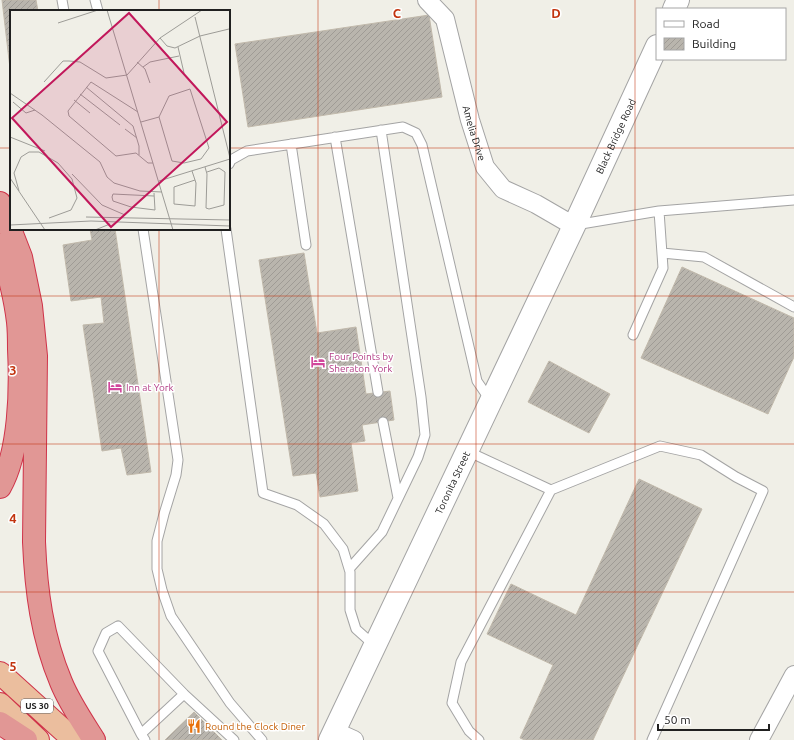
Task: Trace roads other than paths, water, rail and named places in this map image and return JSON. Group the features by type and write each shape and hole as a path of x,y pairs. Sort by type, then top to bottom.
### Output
{"highway":[{"path":"0,203 10,229"},
{"path":"10,230 21,258 32,306 36,356 34,542 35,571 43,629 61,682 74,708 94,740"},
{"path":"0,245 8,268 18,322 21,383 16,432 10,462 0,487"},
{"name":"US 30","path":"0,673 74,740"},
{"name":"US 30","path":"0,704 38,740"},
{"path":"0,723 26,740"}],"street":[{"name":"Amelia Drive","path":"427,0 445,19 470,120 485,167 503,188 536,204 574,226"},
{"name":"Black Bridge Road","path":"574,226 656,48"},
{"name":"Toronita Street","path":"332,736 574,226"},
{"path":"759,740 794,675"},
{"path":"332,736 354,740"}],"lane":[{"path":"62,0 64,10"},
{"path":"95,0 98,10"},
{"path":"230,162 247,151 335,137 403,127 416,133 422,145 477,381 491,401"},
{"path":"349,569 382,532 418,457 425,435 421,397 381,130"},
{"path":"335,137 378,392"},
{"path":"291,144 306,245"},
{"path":"574,226 659,211 794,200"},
{"path":"633,335 663,268 659,211"},
{"path":"143,230 178,460 176,475 164,514 158,541 158,576 171,616 230,703 262,740"},
{"path":"226,230 263,493 297,505 324,524 344,549 349,569 350,610 356,629 375,646"},
{"path":"662,253 704,256 794,307"},
{"path":"383,422 398,498"},
{"path":"479,740 469,731 452,703 462,662 551,490 660,446 701,455 736,477 763,491 652,740"},
{"path":"467,451 551,490"},
{"path":"184,694 143,737 98,651 106,633 118,626 184,694 234,740"}],"place":[{"name":"Four Points by Sheraton York","path":"318,362"},
{"name":"Inn at York","path":"115,387"},
{"name":"Round the Clock Diner","path":"194,726"}]}
